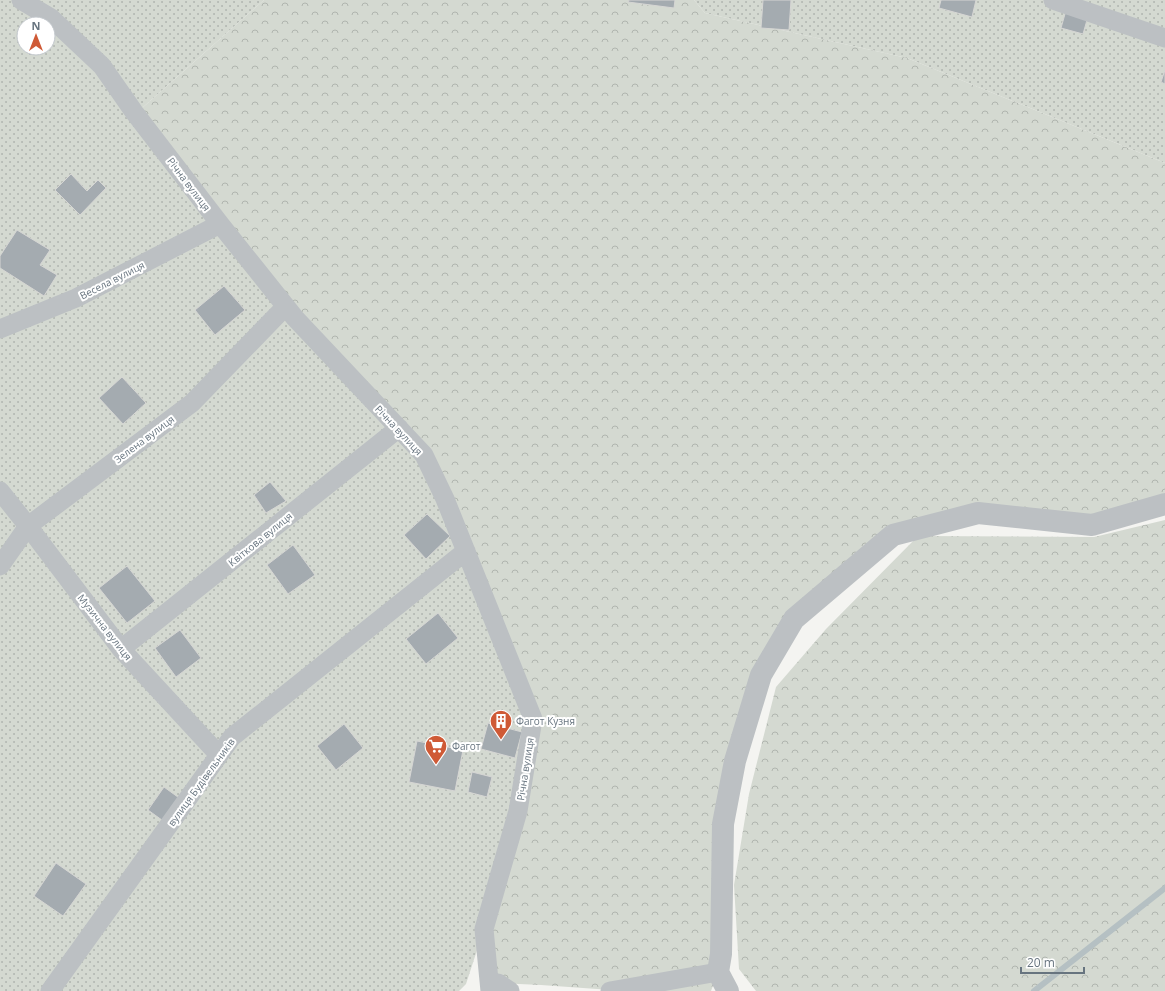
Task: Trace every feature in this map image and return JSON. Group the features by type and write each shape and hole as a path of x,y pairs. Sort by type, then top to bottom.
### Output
{"street":[{"name":"Річна вулиця","path":"21,0 51,18 102,66 134,112 285,307 424,455 445,499 533,719 518,811 484,929 496,989"},
{"path":"1053,0 1165,38"},
{"name":"Весела вулиця","path":"0,329 76,298 220,224"},
{"name":"Зелена вулиця","path":"0,566 28,526 192,403 285,307"},
{"name":"Квіткова вулиця","path":"121,649 398,428"},
{"name":"Музична вулиця","path":"0,491 121,649 219,755"},
{"path":"610,991 723,982 721,954 723,824 735,761 761,675 794,619 893,535 978,513 1092,525 1165,504"},
{"name":"вулиця Будівельників","path":"50,991 232,737 466,551"}],"green space":[{"path":"0,0 264,0 141,109 424,455 533,719 484,929 466,984 459,991 0,991"},
{"path":"264,0 694,0 705,13 907,58 1165,163 1165,504 1092,525 978,513 893,535 794,619 735,761 718,972 711,991 610,991 611,990 498,983 484,929 533,719 424,455 295,318 141,109"},
{"path":"694,0 1165,0 1165,163 907,58 705,13"},
{"path":"1165,520 1165,991 756,991 739,969 734,885 749,794 776,687 826,629 918,536 1094,537"}],"building":[{"path":"629,0 675,0 674,8 628,2"},
{"path":"763,0 791,0 789,30 761,28"},
{"path":"941,0 976,0 972,17 939,8"},
{"path":"1067,7 1089,13 1083,34 1061,28"},
{"path":"1165,70 1165,84 1161,82"},
{"path":"71,174 87,191 98,180 106,188 80,215 55,190"},
{"path":"17,230 50,250 40,265 57,275 44,296 0,268 0,256"},
{"path":"224,286 245,310 215,335 195,310"},
{"path":"122,377 146,403 123,424 99,398"},
{"path":"270,482 286,501 266,513 254,495"},
{"path":"427,514 450,536 426,559 404,535"},
{"path":"293,545 315,575 288,594 267,565"},
{"path":"127,566 155,601 127,623 99,588"},
{"path":"438,613 458,638 426,664 406,639"},
{"path":"180,630 201,658 176,677 155,648"},
{"name":"Фагот Кузня","path":"488,723 522,732 515,758 481,749"},
{"path":"344,724 363,748 336,770 317,746"},
{"name":"Фагот","path":"417,741 463,750 455,791 409,782"},
{"name":"Фагот","path":"472,772 492,777 487,797 468,792"},
{"path":"164,787 182,800 166,823 148,810"},
{"path":"56,863 86,884 63,916 34,896"}],"waterway":[{"path":"1034,991 1165,888"}],"place":[{"name":"Фагот Кузня","path":"501,740"},
{"name":"Фагот","path":"436,766"}]}
